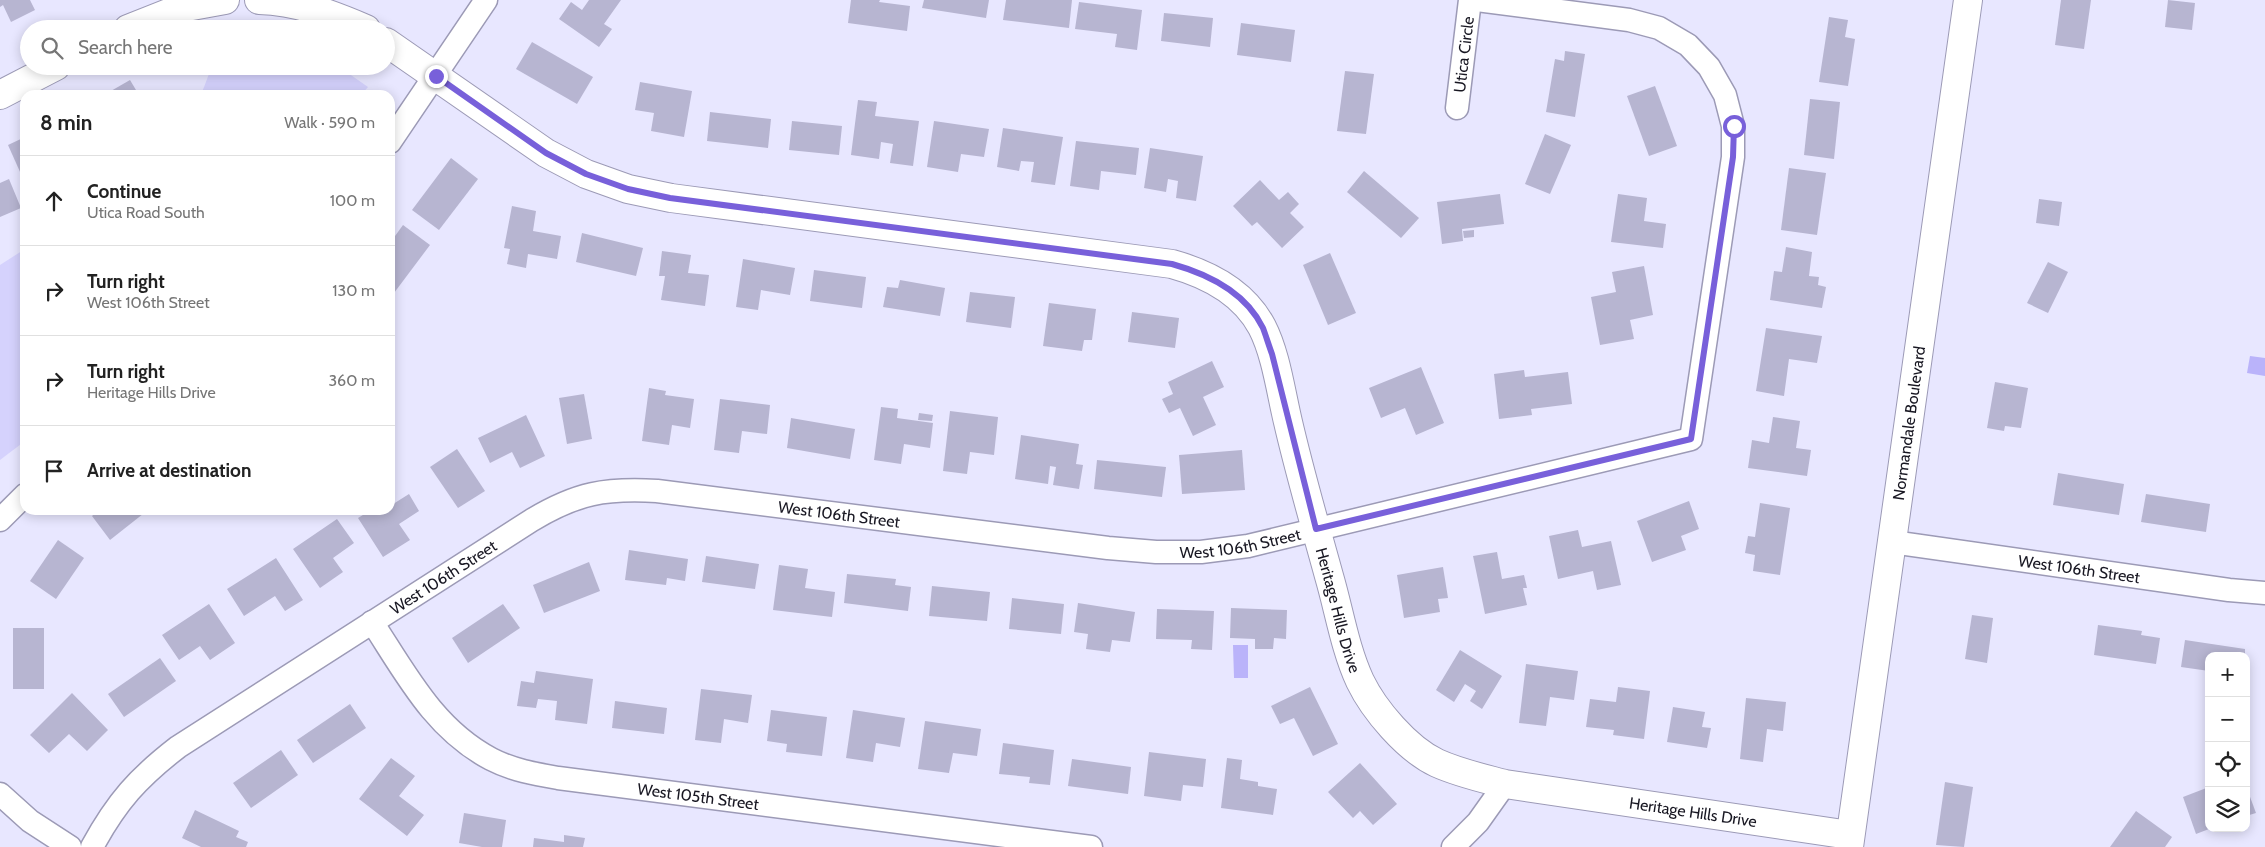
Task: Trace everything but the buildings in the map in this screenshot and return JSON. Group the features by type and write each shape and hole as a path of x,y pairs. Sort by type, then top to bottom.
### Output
{"street":[{"path":"143,20 166,6 181,8 224,0"},
{"path":"259,0 278,1 324,11 345,20"},
{"path":"395,135 486,0"},
{"name":"Utica Circle","path":"1457,108 1470,0"},
{"name":"West 106th Street","path":"92,847 121,800 147,771 178,747 560,504 592,494 624,490 657,491 1108,548 1156,552 1201,552 1248,546 1691,439 1733,157 1734,126 1725,96 1709,68 1688,45 1659,28 1629,20 1477,0"},
{"name":"Normandale Boulevard","path":"1850,841 1968,0"},
{"name":"Heritage Hills Drive","path":"395,48 546,153 586,174 628,189 670,198 1172,264 1199,272 1224,286 1245,304 1262,328 1272,354 1316,529 1357,672 1379,713 1405,740 1435,762 1470,776 1505,784 1850,841"},
{"path":"0,95 39,75"},
{"path":"0,520 20,500"},
{"name":"West 106th Street","path":"1892,542 2229,590 2265,593"},
{"name":"West 105th Street","path":"372,622 438,719 464,742 492,760 526,772 558,778 1091,847"},
{"path":"1453,847 1478,822 1505,784"},
{"path":"0,794 30,822 70,847"}],"shaded area":[{"path":"209,75 351,75 368,87 365,90 203,90"},
{"path":"20,252 20,445 0,460 0,265"},
{"path":"2250,356 2265,358 2265,376 2247,373"},
{"path":"1233,645 1248,645 1248,678 1234,678"}],"route":[{"path":"436,76 546,153 586,174 628,189 670,198 1172,264 1199,272 1224,286 1245,304 1262,328 1272,354 1292,441 1316,529 1552,474 1691,439 1733,157 1734,126"}]}
